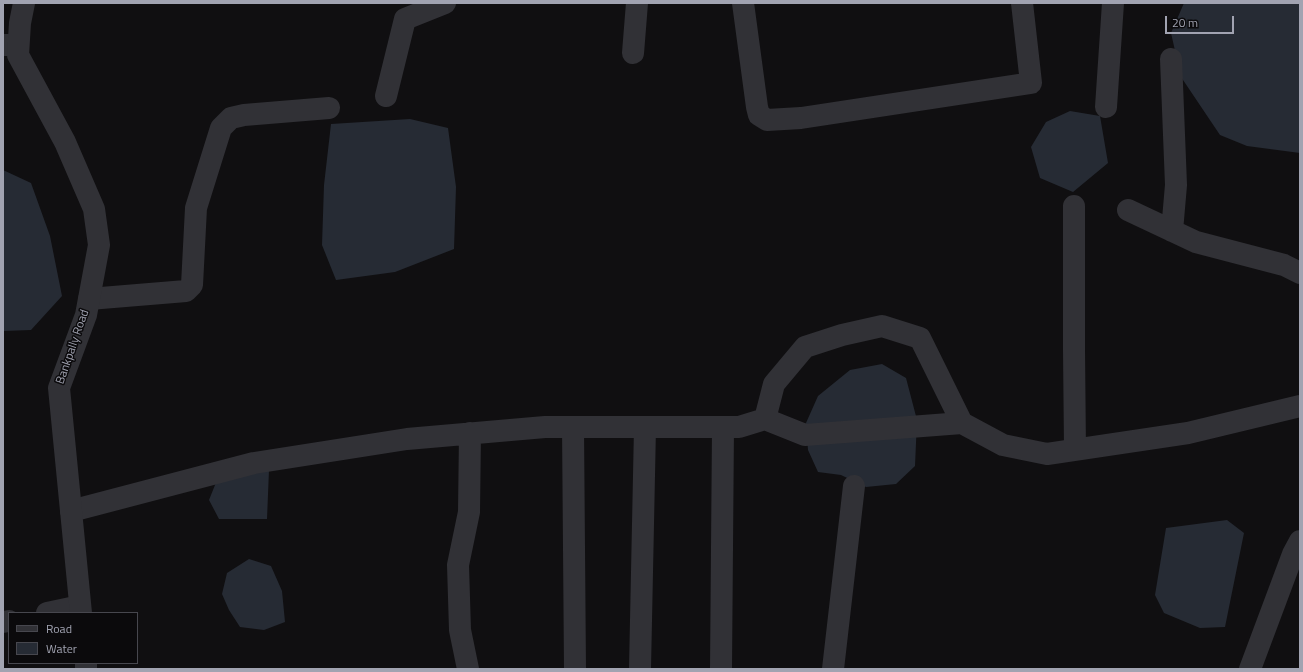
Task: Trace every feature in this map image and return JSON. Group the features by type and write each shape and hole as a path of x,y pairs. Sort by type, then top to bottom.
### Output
{"street":[{"name":"Bankpally Road","path":"24,3 20,23 11,45 18,55 65,142 94,209 99,245 86,315 58,388 81,610"},
{"path":"386,96 405,19 445,3"},
{"path":"633,53 637,3"},
{"path":"743,3 757,107 759,115 767,120 800,118 1031,83 1022,3"},
{"path":"1106,107 1113,3"},
{"path":"1171,59 1176,185 1172,231"},
{"path":"89,299 186,291 190,288 192,285 196,208 222,128 231,118 244,115 329,108"},
{"path":"1074,206 1076,449"},
{"path":"1128,210 1196,242 1284,265 1300,273"},
{"path":"765,419 774,384 805,347 842,335 882,326 920,338 962,422"},
{"path":"70,511 254,463 407,439 470,433 545,427 738,427 765,419 806,435 962,422 1003,445 1047,454 1188,433 1300,406"},
{"path":"721,669 723,426"},
{"path":"573,427 575,669"},
{"path":"640,669 645,427"},
{"path":"468,669 460,630 458,565 469,512 470,433"},
{"path":"833,669 854,486"},
{"path":"1250,669 1300,541"},
{"path":"58,612 81,610"}],"water":[{"path":"1184,3 1300,3 1300,153 1247,146 1220,135 1181,77 1171,33"},
{"path":"1070,111 1100,116 1108,163 1073,192 1040,178 1031,147 1046,122"},
{"path":"410,119 448,128 456,187 454,249 395,272 336,280 322,245 324,185 331,124"},
{"path":"3,170 31,183 50,236 62,296 31,330 3,331"},
{"path":"882,364 906,378 917,420 915,466 896,484 866,487 841,475 818,472 808,450 806,423 818,396 850,370"},
{"path":"269,470 267,519 219,519 209,500 217,480"},
{"path":"1227,520 1244,533 1225,627 1200,628 1164,613 1155,595 1166,528"},
{"path":"249,559 271,566 282,591 285,622 264,630 240,627 229,610 222,594 227,573"}]}
